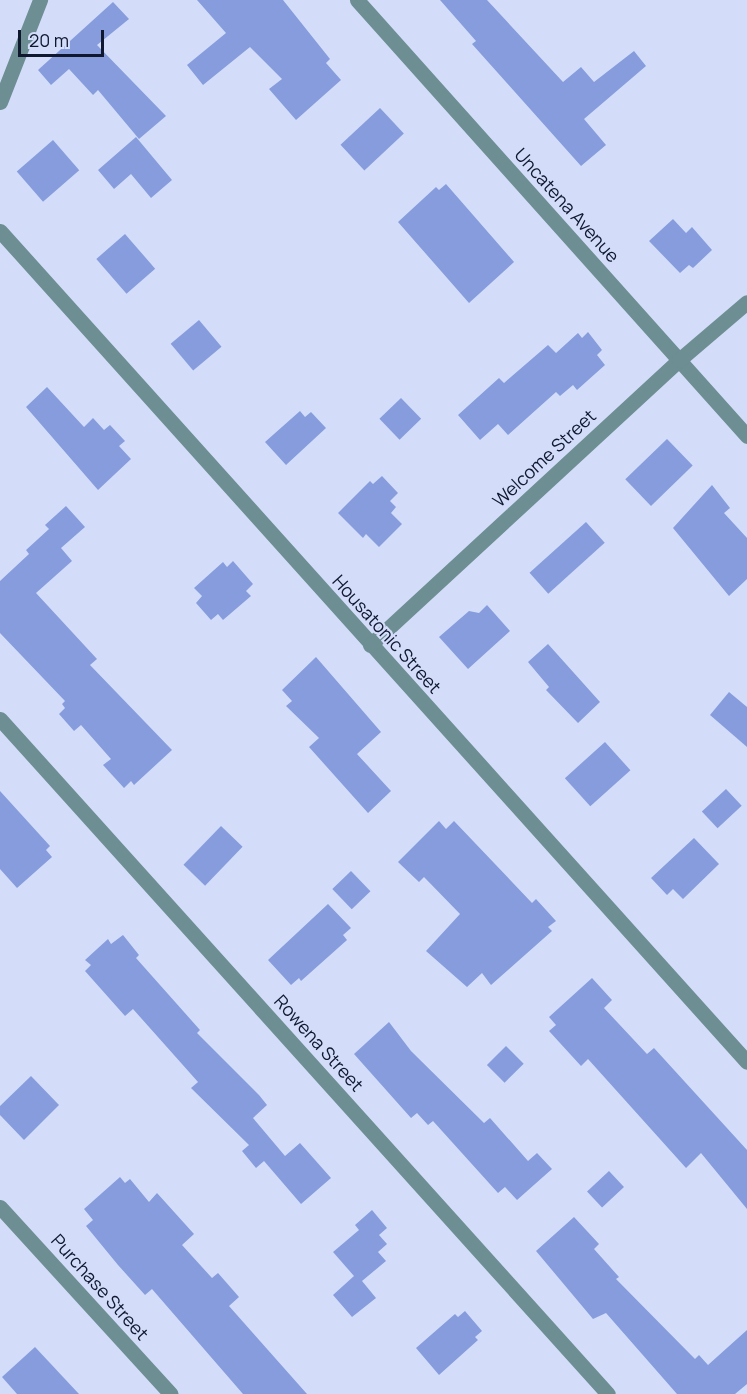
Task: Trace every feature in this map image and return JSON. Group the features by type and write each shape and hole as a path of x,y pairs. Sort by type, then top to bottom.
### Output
{"street":[{"path":"0,102 40,0"},
{"name":"Uncatena Avenue","path":"357,0 747,436"},
{"name":"Housatonic Street","path":"0,231 747,1062"},
{"name":"Welcome Street","path":"370,645 679,360 747,302"},
{"name":"Rowena Street","path":"0,719 608,1394"},
{"name":"Purchase Street","path":"0,1207 171,1394"}],"building":[{"path":"197,0 283,0 330,59 326,63 341,80 296,120 269,89 282,79 250,47 203,85 187,65 226,33"},
{"path":"440,0 487,0 563,82 581,67 594,82 634,51 646,66 584,119 606,145 581,166 472,44 476,41"},
{"path":"113,2 129,19 97,45 166,116 139,139 98,90 93,95 69,69 51,85 38,70"},
{"path":"380,108 404,134 364,170 341,145"},
{"path":"136,137 172,180 151,198 131,174 114,189 98,170"},
{"path":"53,140 79,170 43,202 17,171"},
{"path":"446,184 514,262 469,303 398,222 436,187 439,190"},
{"path":"673,219 686,233 692,227 712,250 693,268 689,265 680,273 649,241"},
{"path":"125,234 155,269 126,294 96,259"},
{"path":"199,320 221,347 193,371 171,344"},
{"path":"588,332 602,350 597,355 605,365 577,390 573,385 560,396 556,392 508,435 498,424 480,440 458,415 499,378 504,383 548,345 556,353 578,333 582,338"},
{"path":"47,387 84,427 93,418 104,430 110,425 125,441 119,446 131,459 98,490 26,407"},
{"path":"401,398 421,419 400,440 379,419"},
{"path":"300,411 305,417 311,412 326,428 286,465 265,442"},
{"path":"667,439 693,466 651,506 625,479"},
{"path":"382,476 398,493 390,501 396,507 391,513 402,524 379,547 366,534 363,538 338,513 370,481 373,484"},
{"path":"712,485 730,508 724,513 747,538 747,579 729,596 673,528"},
{"path":"66,506 85,527 61,548 72,561 36,593 97,659 90,665 172,750 134,785 131,781 124,788 103,765 111,759 81,725 74,731 59,714 65,708 62,704 65,701 0,633 0,581 29,554 26,550 49,529 45,525"},
{"path":"586,522 605,543 548,594 530,573"},
{"path":"233,561 253,584 246,591 251,596 223,620 218,614 211,620 196,603 202,596 194,588 223,562 227,567"},
{"path":"487,605 510,631 468,669 439,637 469,611 479,613"},
{"path":"548,644 600,702 578,723 546,690 549,687 528,662"},
{"path":"316,657 381,732 357,754 391,791 368,813 309,747 319,738 286,706 292,701 282,690"},
{"path":"729,692 747,707 747,747 710,715"},
{"path":"605,742 630,770 590,806 565,778"},
{"path":"726,789 742,806 718,828 702,812"},
{"path":"0,791 50,846 46,850 52,857 17,888 0,869"},
{"path":"439,821 446,829 454,821 532,903 536,899 556,921 548,927 552,931 491,985 482,973 467,987 426,951 460,914 424,877 419,882 398,862"},
{"path":"221,826 243,847 205,886 183,865"},
{"path":"694,838 719,864 683,899 673,889 667,895 651,878"},
{"path":"351,871 370,891 352,909 332,889"},
{"path":"328,904 351,928 343,935 347,940 301,981 299,978 291,985 268,960"},
{"path":"123,935 139,955 136,958 200,1030 197,1033 267,1105 253,1118 285,1156 300,1143 331,1178 301,1204 264,1161 256,1168 242,1151 249,1145 191,1088 198,1082 133,1009 125,1016 85,971 91,965 85,960 108,939 111,944"},
{"path":"592,978 612,1000 604,1008 647,1054 654,1048 747,1150 747,1209 701,1153 686,1168 588,1059 581,1066 549,1031 556,1025 549,1017"},
{"path":"389,1022 411,1051 484,1123 490,1118 528,1161 537,1153 552,1169 517,1200 505,1187 498,1193 433,1121 428,1125 417,1113 411,1118 354,1054"},
{"path":"506,1046 524,1064 505,1083 487,1065"},
{"path":"31,1076 59,1105 24,1140 0,1115 0,1106"},
{"path":"609,1171 624,1187 602,1208 587,1191"},
{"path":"120,1177 125,1183 130,1179 149,1202 157,1193 194,1234 182,1245 212,1278 218,1273 239,1297 229,1306 307,1394 243,1394 152,1289 145,1295 118,1265 86,1226 93,1220 84,1209"},
{"path":"372,1210 387,1228 379,1235 387,1244 378,1252 386,1261 362,1281 376,1298 352,1317 333,1295 354,1276 333,1252 359,1230 355,1225"},
{"path":"574,1217 599,1244 594,1249 619,1277 616,1279 695,1359 699,1355 708,1365 747,1330 747,1384 735,1394 677,1394 606,1313 593,1319 536,1251"},
{"path":"465,1311 482,1331 475,1337 478,1340 439,1375 416,1348 455,1314 458,1317"},
{"path":"35,1347 79,1394 17,1394 2,1377"}]}
